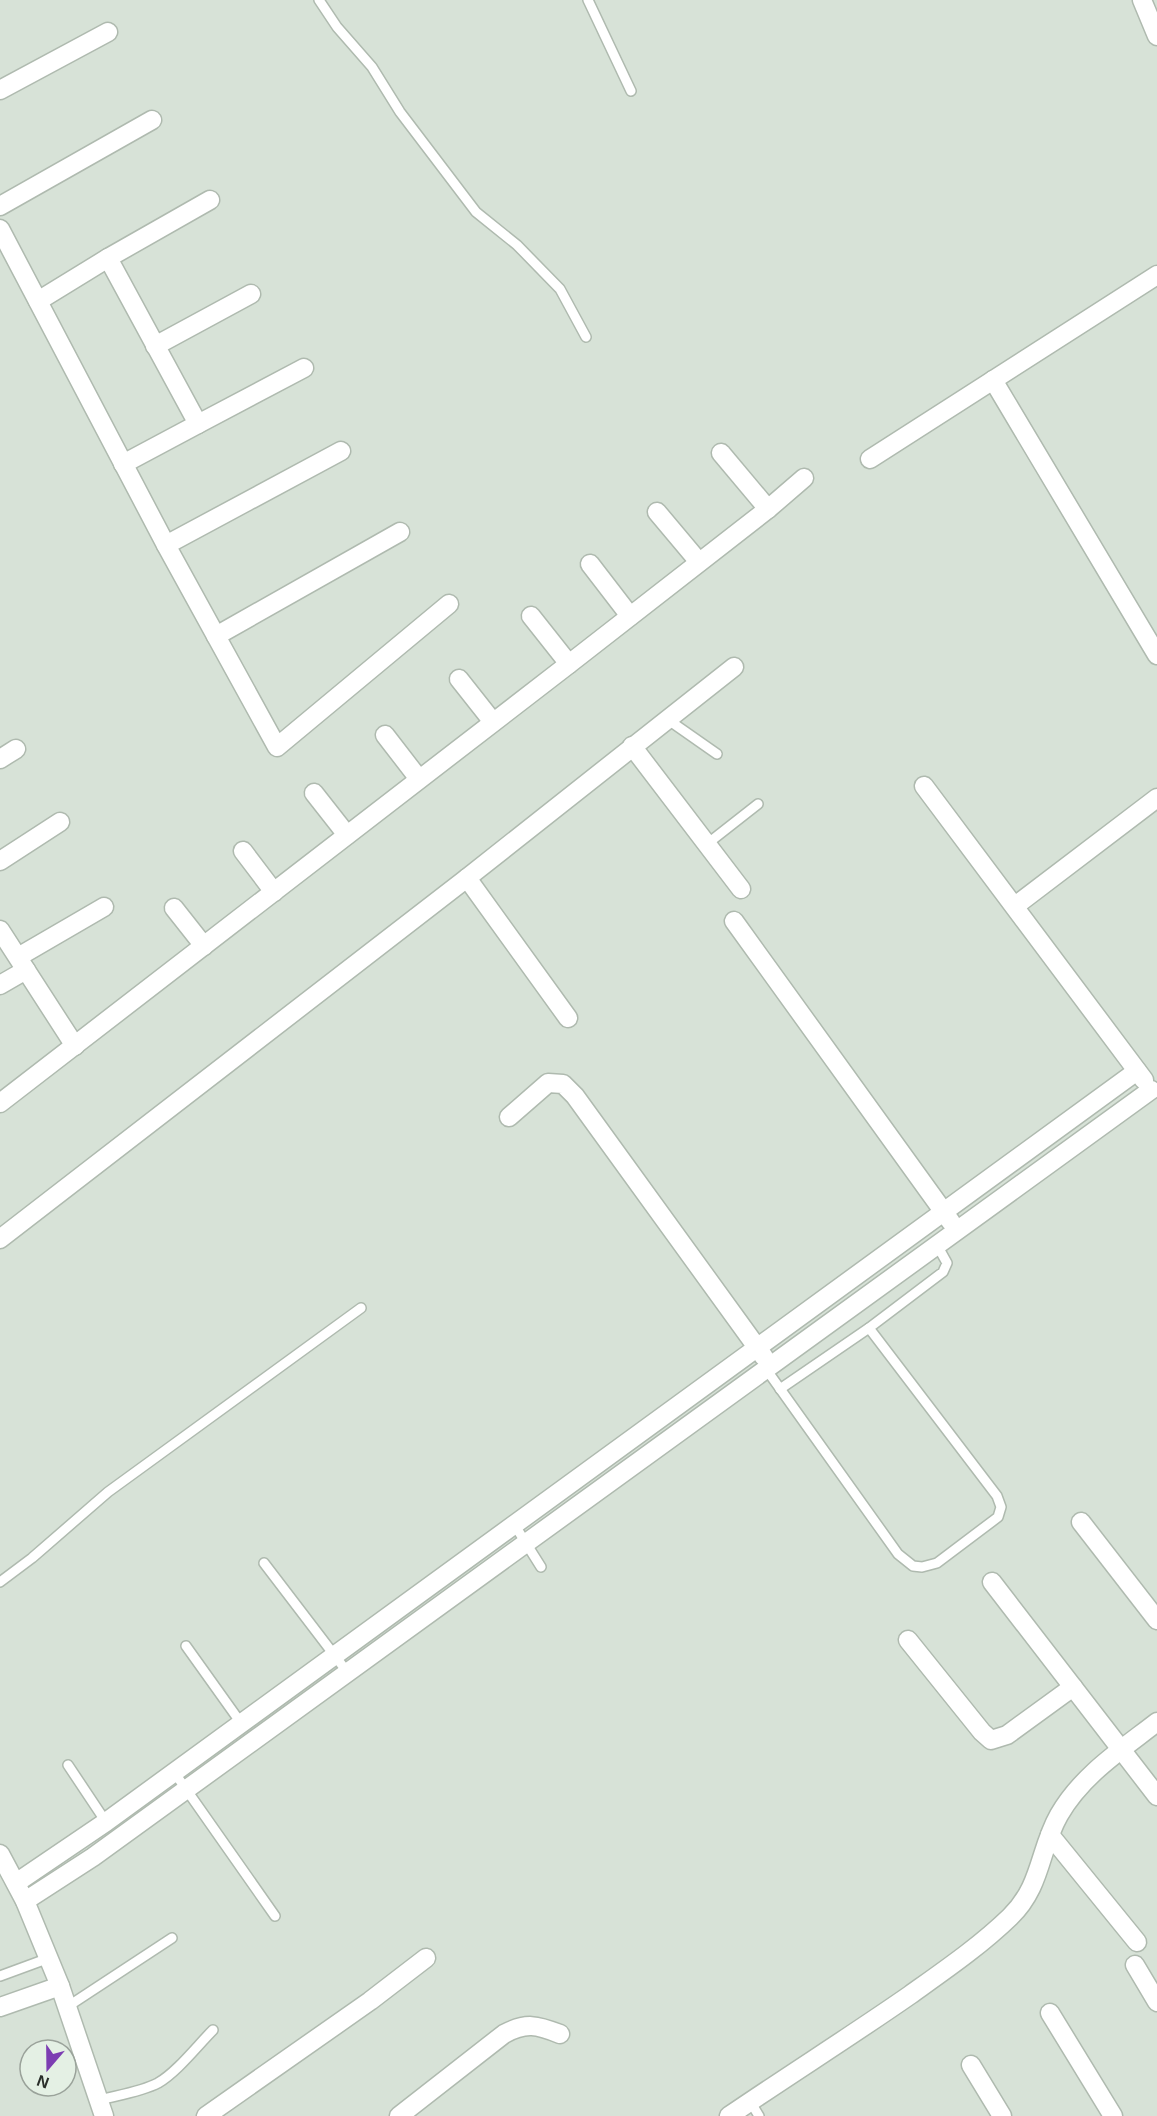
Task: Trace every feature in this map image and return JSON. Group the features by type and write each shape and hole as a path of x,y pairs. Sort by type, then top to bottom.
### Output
{"street":[{"path":"1142,0 1157,36"},
{"path":"0,90 108,32"},
{"path":"0,206 152,120"},
{"path":"38,300 210,200"},
{"path":"0,229 166,545 277,747 450,604"},
{"path":"108,258 198,424"},
{"path":"870,459 1157,275"},
{"path":"156,346 251,294"},
{"path":"123,464 303,368"},
{"path":"993,380 1157,655"},
{"path":"166,545 341,451"},
{"path":"721,453 768,509"},
{"path":"0,1103 569,664 768,509 804,478"},
{"path":"657,512 699,562"},
{"path":"216,636 400,532"},
{"path":"590,564 630,616"},
{"path":"531,616 569,664"},
{"path":"0,1239 467,878 734,667"},
{"path":"459,679 493,722"},
{"path":"385,735 418,779"},
{"path":"632,746 741,889"},
{"path":"25,1901 84,1863 937,1245 1154,1094 924,786"},
{"path":"314,793 347,835"},
{"path":"1015,906 1157,798"},
{"path":"0,861 60,822"},
{"path":"243,851 274,892"},
{"path":"467,878 568,1018"},
{"path":"0,986 22,964 104,907"},
{"path":"174,908 204,946"},
{"path":"734,921 957,1231"},
{"path":"0,930 75,1046"},
{"path":"16,1883 106,1822 1137,1071"},
{"path":"509,1116 548,1083 563,1084 575,1096 756,1347 768,1368"},
{"path":"604,1458 618,1476"},
{"path":"1081,1522 1157,1620"},
{"path":"462,1562 474,1581"},
{"path":"992,1582 1157,1796"},
{"path":"908,1640 982,1732 992,1740 1007,1735 1073,1687"},
{"path":"729,2116 755,2109 881,2015 962,1959 1012,1915 1033,1886 1059,1814 1099,1766 1157,1722"},
{"path":"1050,1835 1137,1942"},
{"path":"71,1847 84,1863"},
{"path":"0,1854 25,1901 49,1958 101,2111"},
{"path":"206,2116 370,2001 426,1958"},
{"path":"1135,1965 1157,2002"},
{"path":"0,2007 60,1986"},
{"path":"1050,2013 1113,2116"},
{"path":"399,2116 504,2034 518,2026 528,2025 560,2034"},
{"path":"971,2065 1002,2116"}],"lane":[{"path":"319,0 337,27 372,67 400,112 476,212 517,245 560,289 586,337"},
{"path":"588,0 631,92"},
{"path":"668,719 717,754"},
{"path":"707,844 758,804"},
{"path":"780,1389 943,1272 947,1263 937,1245"},
{"path":"0,1582 32,1558 108,1492 361,1308"},
{"path":"768,1368 780,1389 898,1554 913,1566 922,1567 937,1563 998,1517 1001,1507 997,1496 868,1328"},
{"path":"513,1524 541,1568"},
{"path":"264,1563 348,1672"},
{"path":"186,1646 241,1723"},
{"path":"68,1765 106,1822"},
{"path":"174,1772 275,1916"},
{"path":"67,2007 172,1938"},
{"path":"0,1976 49,1958"},
{"path":"101,2111 141,2089 158,2083 170,2074 213,2030"}]}
